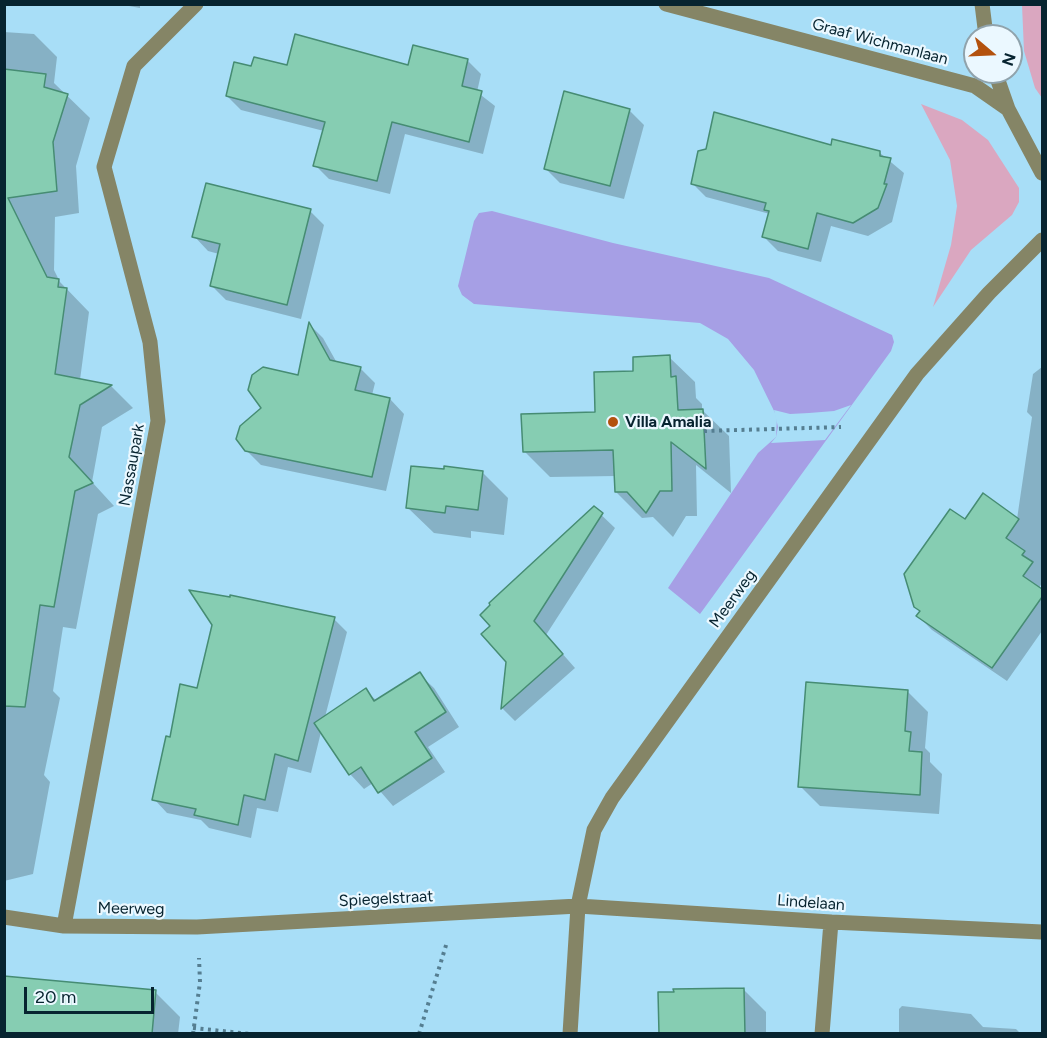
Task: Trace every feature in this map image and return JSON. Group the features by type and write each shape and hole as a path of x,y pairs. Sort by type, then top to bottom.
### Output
{"street":[{"name":"Nassaupark","path":"64,926 158,421 150,342 104,167 134,66 196,4"},
{"name":"Graaf Wichmanlaan","path":"666,4 975,86 1008,109"},
{"path":"982,4 984,24"},
{"path":"999,84 1008,109 1042,173"},
{"name":"Meerweg","path":"570,1034 578,906 594,830 612,798 917,374 989,293 1042,240"},
{"name":"Spiegelstraat","path":"197,927 578,906"},
{"name":"Lindelaan","path":"578,906 831,922 1042,932"},
{"path":"4,918 64,926"},
{"path":"822,1034 831,922"},
{"name":"Meerweg","path":"64,926 197,927"}],"path":[{"path":"704,431 835,427"},
{"path":"419,1034 456,913"},
{"path":"200,982 193,1031 251,1034"}],"shaded area":[{"path":"1022,5 1042,5 1042,98 1035,88 1024,51"},
{"path":"921,104 962,120 988,140 1019,188 1019,202 1012,215 971,250 933,307 951,245 957,206 950,160"},
{"path":"492,211 613,243 769,278 892,335 894,342 891,351 700,614 668,588 758,453 776,437 777,417 754,370 728,339 700,323 474,304 462,295 458,286 474,221 479,213"}],"pier":[{"path":"851,405 825,440 771,443 776,437 778,427 774,410 790,414 809,413 834,411"}],"building":[{"path":"295,34 408,65 413,45 468,59 462,86 482,91 469,142 392,122 377,181 313,166 325,122 226,96 234,62 251,66 254,57 287,65"},
{"path":"4,69 46,74 44,87 68,94 53,142 57,191 8,198 47,277 59,279 58,287 67,288 55,374 112,385 80,405 69,457 93,483 75,491 54,607 40,605 25,707 4,706"},
{"path":"564,91 630,109 610,186 544,169"},
{"path":"714,112 831,145 832,139 880,151 880,156 891,158 884,184 887,184 878,208 853,223 817,213 808,249 762,237 769,211 764,210 766,203 691,184 698,151 706,149"},
{"path":"206,183 311,209 287,305 210,286 220,244 192,237"},
{"path":"309,322 330,360 361,367 355,390 390,398 372,477 245,451 236,439 240,426 261,408 248,390 252,375 263,367 298,375"},
{"name":"Villa Amalia","path":"670,355 671,377 676,376 678,410 703,409 706,469 671,442 672,491 660,491 646,513 627,492 615,492 613,450 523,452 521,414 595,412 594,372 633,371 633,357"},
{"path":"411,466 444,469 444,466 483,471 478,510 446,506 445,513 406,508"},
{"path":"983,493 1019,519 1006,538 1025,551 1022,555 1033,562 1023,576 1042,589 1042,597 992,668 916,616 920,611 914,607 904,574 950,509 965,519"},
{"path":"594,506 603,513 534,621 563,654 501,709 506,662 481,634 490,626 480,615 490,605 489,603"},
{"path":"189,590 230,597 230,595 335,617 298,761 275,754 265,800 244,795 238,825 194,815 196,809 152,800 166,736 170,737 180,684 197,688 212,625"},
{"path":"420,672 446,712 415,732 432,758 378,793 361,767 349,775 314,723 366,688 374,701"},
{"path":"806,682 908,690 905,731 911,732 909,751 922,752 920,795 798,787"},
{"path":"4,976 156,990 152,1034 4,1034"},
{"path":"744,988 745,1034 659,1034 658,992 674,992 673,989"}],"place":[{"name":"Villa Amalia","path":"613,422"}]}
